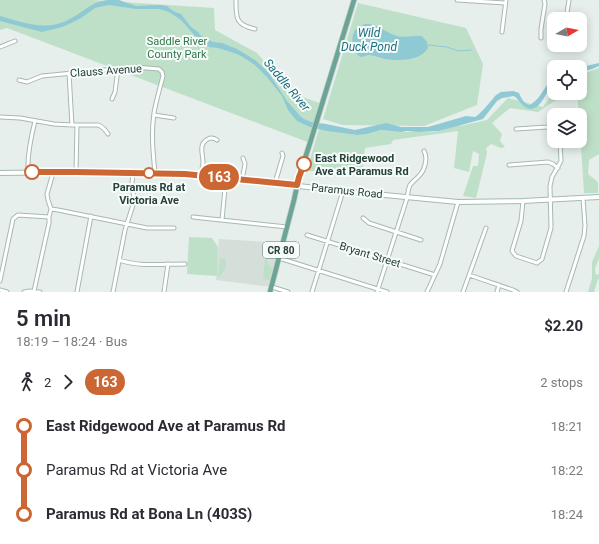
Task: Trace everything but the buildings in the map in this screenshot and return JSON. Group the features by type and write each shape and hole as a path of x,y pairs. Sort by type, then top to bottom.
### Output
{"main road":[{"name":"CR 80","path":"271,290 299,177 354,0"},
{"name":"Paramus Road","path":"0,173 76,172 201,175 407,198 458,202 523,201 599,197"}],"street":[{"path":"236,0 236,16 238,21 250,28 255,29"},
{"path":"457,0 505,1 502,32"},
{"path":"567,12 569,0"},
{"path":"541,38 544,2"},
{"path":"0,47 15,41"},
{"name":"Clauss Avenue","path":"19,80 27,82 42,76 135,67 157,69 162,72 163,76 154,115 153,148 155,173"},
{"path":"112,99 115,92 118,69"},
{"path":"69,73 72,125"},
{"path":"154,115 174,118"},
{"path":"0,117 15,117 54,124 98,125 102,126 108,134"},
{"path":"28,172 27,164 35,121"},
{"path":"76,125 76,172"},
{"path":"516,129 547,127"},
{"path":"201,175 203,144 209,138 217,140"},
{"path":"523,201 521,221 512,251 516,256 537,263 542,259 550,233 552,223 550,199 551,182 561,158 560,148"},
{"path":"378,291 410,186 424,169 426,155 424,151"},
{"path":"275,183 283,156 282,153"},
{"path":"242,180 245,164 243,158"},
{"path":"509,164 548,162 558,168"},
{"path":"34,291 49,223 51,209 47,197 53,172"},
{"path":"113,292 126,224 134,200 132,183 133,173"},
{"path":"222,220 226,178"},
{"path":"312,292 343,191"},
{"path":"566,292 584,236 585,226 583,198"},
{"path":"427,292 440,264 458,202"},
{"path":"51,209 147,228 174,228"},
{"path":"0,281 14,217 20,215 49,217"},
{"path":"77,292 91,216"},
{"path":"193,217 287,227"},
{"path":"364,218 369,223 421,240"},
{"path":"463,292 486,228"},
{"name":"Bryant Street","path":"306,235 434,275"},
{"path":"279,258 378,291 387,292"},
{"path":"0,259 4,260"},
{"path":"119,260 139,264 185,264"},
{"path":"164,292 168,264"},
{"path":"469,275 517,292"},
{"path":"497,292 499,285"},
{"path":"0,290 7,292"},
{"path":"271,290 288,292"},
{"path":"24,292 40,292"}],"shaded area":[{"path":"219,239 283,243 272,287 216,280"}],"green space":[{"name":"Saddle River County Park","path":"0,0 92,0 214,8 215,30 257,53 282,82 303,97 322,104 310,143 7,28 0,30"},
{"path":"358,3 466,28 483,64 477,105 424,126 342,125 323,119"},
{"path":"599,68 599,154 589,160 588,174 598,182 598,193 584,193 581,148 587,148 587,108 578,108 578,100 587,100 587,72"},
{"path":"508,98 543,107 548,100 556,100 538,112 510,108 492,123 502,134 500,141 505,147 501,148 491,144 486,148 487,153 476,198 463,196 473,166 478,166 479,154 473,151 469,172 454,168 458,131 393,140 391,144 365,148 362,172 309,171 308,166 319,129 357,135 381,130 401,132 434,132 487,120"},
{"path":"189,237 212,238 218,247 217,276 187,274"},
{"path":"599,246 599,258 595,269 596,275 599,274 599,279 594,292 588,292 592,278 592,262"},
{"path":"265,257 272,269 270,280 263,279"},
{"path":"220,259 226,259 226,269 224,269 218,278"}],"water":[{"path":"107,0 119,0 136,6 167,6 173,11 181,14 191,27 201,36 213,42 222,43 237,49 255,60 268,72 287,101 300,116 311,122 355,130 386,123 401,127 428,127 466,116 475,117 496,95 501,92 513,91 519,93 524,102 530,105 538,99 547,84 547,93 539,105 533,109 525,107 514,96 502,98 497,101 483,119 439,131 401,132 381,130 357,135 327,131 310,127 297,121 288,110 282,96 255,65 234,53 209,47 196,37 181,20 169,12 159,9 136,9 109,5 95,8 81,18 62,27 42,32 0,21 0,16 33,24 58,24 100,2"},
{"name":"Wild Duck Pond","path":"365,24 377,26 397,36 422,36 427,42 428,48 425,52 415,58 402,60 390,60 373,55 360,57 355,52 352,40 356,29"},
{"path":"599,63 599,66 587,70 587,66"}],"waterway":[{"path":"428,45 447,47 458,51 471,50"}],"bus line":[{"name":"163","path":"32,172 196,174 297,185 304,164"}],"place":[{"name":"East Ridgewood Ave at Paramus Rd","path":"304,164"},
{"name":"Paramus Rd at Victoria Ave","path":"149,173"}],"water label":[{"name":"Saddle River","path":"287,85"}]}
